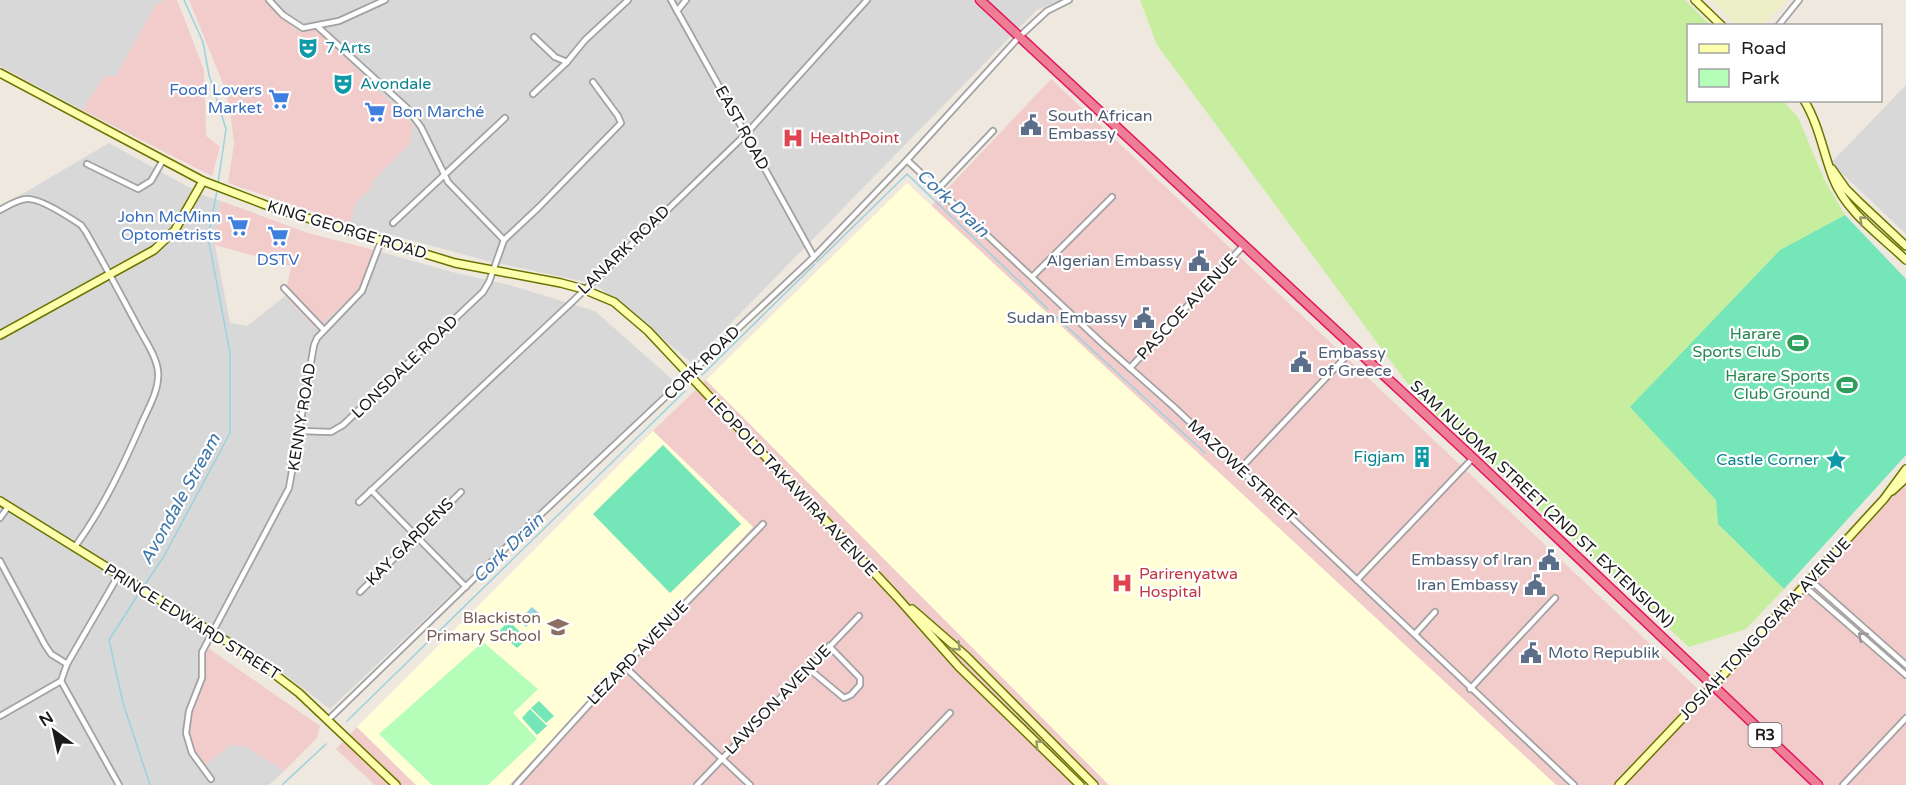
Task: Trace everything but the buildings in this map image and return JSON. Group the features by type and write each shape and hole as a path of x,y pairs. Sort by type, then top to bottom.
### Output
{"highway":[{"name":"SAM NUJOMA STREET (2ND ST. EXTENSION)","path":"980,0 1473,458 1818,785"}],"main road":[{"path":"1695,0 1720,24"},
{"name":"KING GEORGE ROAD","path":"0,73 203,181 231,193 455,263 493,272 553,281 583,289 614,302 635,319 689,375"},
{"path":"1805,102 1818,130 1833,180 1848,205 1906,260"},
{"path":"1829,165 1846,189 1906,246"},
{"path":"0,335 154,250 168,239 182,220 203,181"},
{"name":"LEOPOLD TAKAWIRA AVENUE","path":"689,375 896,596 959,667 1080,785"},
{"name":"JOSIAH TONGOGARA AVENUE","path":"1619,785 1884,499 1906,469"},
{"path":"1884,499 1905,480"},
{"name":"PRINCE EDWARD STREET","path":"0,501 270,670 299,693 396,785"},
{"name":"LEOPOLD TAKAWIRA AVENUE","path":"896,596 954,644 1094,785"}],"street":[{"path":"269,0 283,15 303,27 339,21 385,0"},
{"path":"533,94 567,62 585,40 628,0"},
{"name":"EAST ROAD","path":"671,0 814,257"},
{"path":"677,10 687,0"},
{"name":"LANARK ROAD","path":"359,502 746,134 867,0"},
{"name":"CORK ROAD","path":"328,720 814,257 907,160 1019,37 1047,11 1069,0"},
{"path":"1780,24 1799,0"},
{"path":"317,26 413,114 448,182 504,240 621,123 593,82"},
{"path":"534,37 555,57 567,62"},
{"path":"393,223 505,118"},
{"path":"938,189 993,131"},
{"path":"87,164 138,189 151,181 163,160"},
{"name":"MAZOWE STREET","path":"907,160 1574,785"},
{"path":"1033,276 1112,197"},
{"path":"0,210 17,201 31,198 75,222 86,231 152,354 158,372 152,400 116,479 74,548"},
{"name":"LONSDALE ROAD","path":"299,431 331,432 343,425 477,298 489,282 504,240"},
{"name":"KENNY ROAD","path":"211,779 192,753 186,733 189,711 202,678 202,652 289,488 314,345 324,330 362,291 381,241"},
{"name":"PASCOE AVENUE","path":"1130,368 1244,246"},
{"path":"284,288 324,330"},
{"path":"1239,469 1354,348"},
{"path":"1357,580 1473,458"},
{"path":"371,490 466,587"},
{"name":"KAY GARDENS","path":"360,592 461,492"},
{"path":"0,519 8,507"},
{"name":"LEZARD AVENUE","path":"516,785 624,666 763,524"},
{"path":"0,561 45,645 51,654 67,664"},
{"path":"0,716 61,681 67,664 118,576"},
{"path":"1810,580 1906,665"},
{"path":"1804,586 1906,675"},
{"path":"1470,689 1555,598"},
{"path":"1415,634 1435,612"},
{"name":"LAWSON AVENUE","path":"697,785 859,616"},
{"path":"808,668 844,698 851,695 860,685 860,678 829,646"},
{"path":"624,666 750,785"},
{"path":"61,681 119,785"},
{"path":"881,785 950,713"},
{"path":"1843,785 1906,718"}],"shaded area":[{"path":"0,0 165,0 154,7 117,75 104,77 82,110 0,66"},
{"path":"165,0 177,0 204,70 206,136 220,147 212,176 82,110 104,77 117,75 154,7"},
{"path":"189,0 276,0 295,31 317,30 413,125 410,143 371,183 371,189 356,202 350,224 228,183 234,144 230,110 222,81"},
{"path":"276,0 1061,0 1037,10 692,363 595,284 488,261 350,224 356,202 371,189 371,183 410,143 296,32"},
{"path":"1711,0 1787,0 1765,24 1735,24"},
{"path":"1051,79 1699,690 1906,467 1906,785 1556,785 931,206"},
{"path":"1906,85 1906,234 1831,163"},
{"path":"109,143 203,195 221,201 215,245 230,323 247,326 285,296 316,329 359,290 374,250 509,285 595,311 675,382 330,709 275,667 215,632 205,646 201,768 231,745 247,747 284,771 269,785 0,785 0,207"},
{"name":"Parirenyatwa Hospital","path":"907,183 1556,785 1109,785 706,380"},
{"path":"221,201 308,233 374,250 359,290 316,329 285,296 291,266 215,245"},
{"path":"706,380 1109,785 509,785 753,527 653,431"},
{"name":"Blackiston Primary School","path":"653,431 753,527 509,785 416,785 357,727"},
{"path":"205,646 320,726 317,738 284,771 247,747 231,745 201,768 189,751 190,711"},
{"path":"357,727 416,785 375,785 336,749"}],"green space":[{"path":"1140,0 1685,0 1709,24 1687,24 1687,102 1784,102 1798,117 1824,179 1845,215 1780,250 1631,407 1716,500 1718,524 1784,589 1746,629 1689,647 1418,398 1157,45"},
{"name":"Harare Sports Club","path":"1845,215 1906,279 1906,455 1784,589 1718,524 1716,500 1630,407 1780,250"},
{"path":"663,445 741,524 670,593 593,514"},
{"path":"509,621 527,639 517,648 498,632"},
{"path":"483,642 538,689 513,713 537,739 488,785 432,785 379,734"},
{"path":"539,701 554,716 546,723 531,708"},
{"path":"530,709 547,726 537,735 522,718"}],"water":[{"path":"532,607 539,613 526,627 519,620"}],"waterway":[{"name":"Avondale Stream","path":"184,0 203,42 209,75 226,129 218,183"},
{"name":"Cork Drain","path":"817,262 907,174 1048,309"},
{"name":"Avondale Stream","path":"144,586 164,556 230,433 230,353 208,237 217,191"},
{"name":"Cork Drain","path":"702,375 815,264"},
{"name":"Cork Drain","path":"1054,315 1205,453"},
{"name":"Cork Drain","path":"347,721 685,391"},
{"name":"Avondale Stream","path":"141,590 109,640 123,703 150,785"},
{"name":"Cork Drain","path":"282,785 326,744"}],"place":[{"name":"7 Arts","path":"308,48"},
{"name":"Avondale","path":"343,84"},
{"name":"Food Lovers Market","path":"279,99"},
{"name":"Bon Marché","path":"375,112"},
{"name":"South African Embassy","path":"1031,125"},
{"name":"HealthPoint","path":"793,138"},
{"name":"John McMinn Optometrists","path":"238,226"},
{"name":"DSTV","path":"278,236"},
{"name":"Algerian Embassy","path":"1199,261"},
{"name":"Sudan Embassy","path":"1144,318"},
{"name":"Harare Sports Club","path":"1798,343"},
{"name":"Embassy of Greece","path":"1301,362"},
{"name":"Harare Sports Club Ground","path":"1847,385"},
{"name":"Figjam","path":"1422,457"},
{"name":"Castle Corner","path":"1836,460"},
{"name":"Embassy of Iran","path":"1549,560"},
{"name":"Parirenyatwa Hospital","path":"1122,583"},
{"name":"Iran Embassy","path":"1535,585"},
{"name":"Blackiston Primary School","path":"558,627"},
{"name":"Moto Republik","path":"1531,653"}]}
